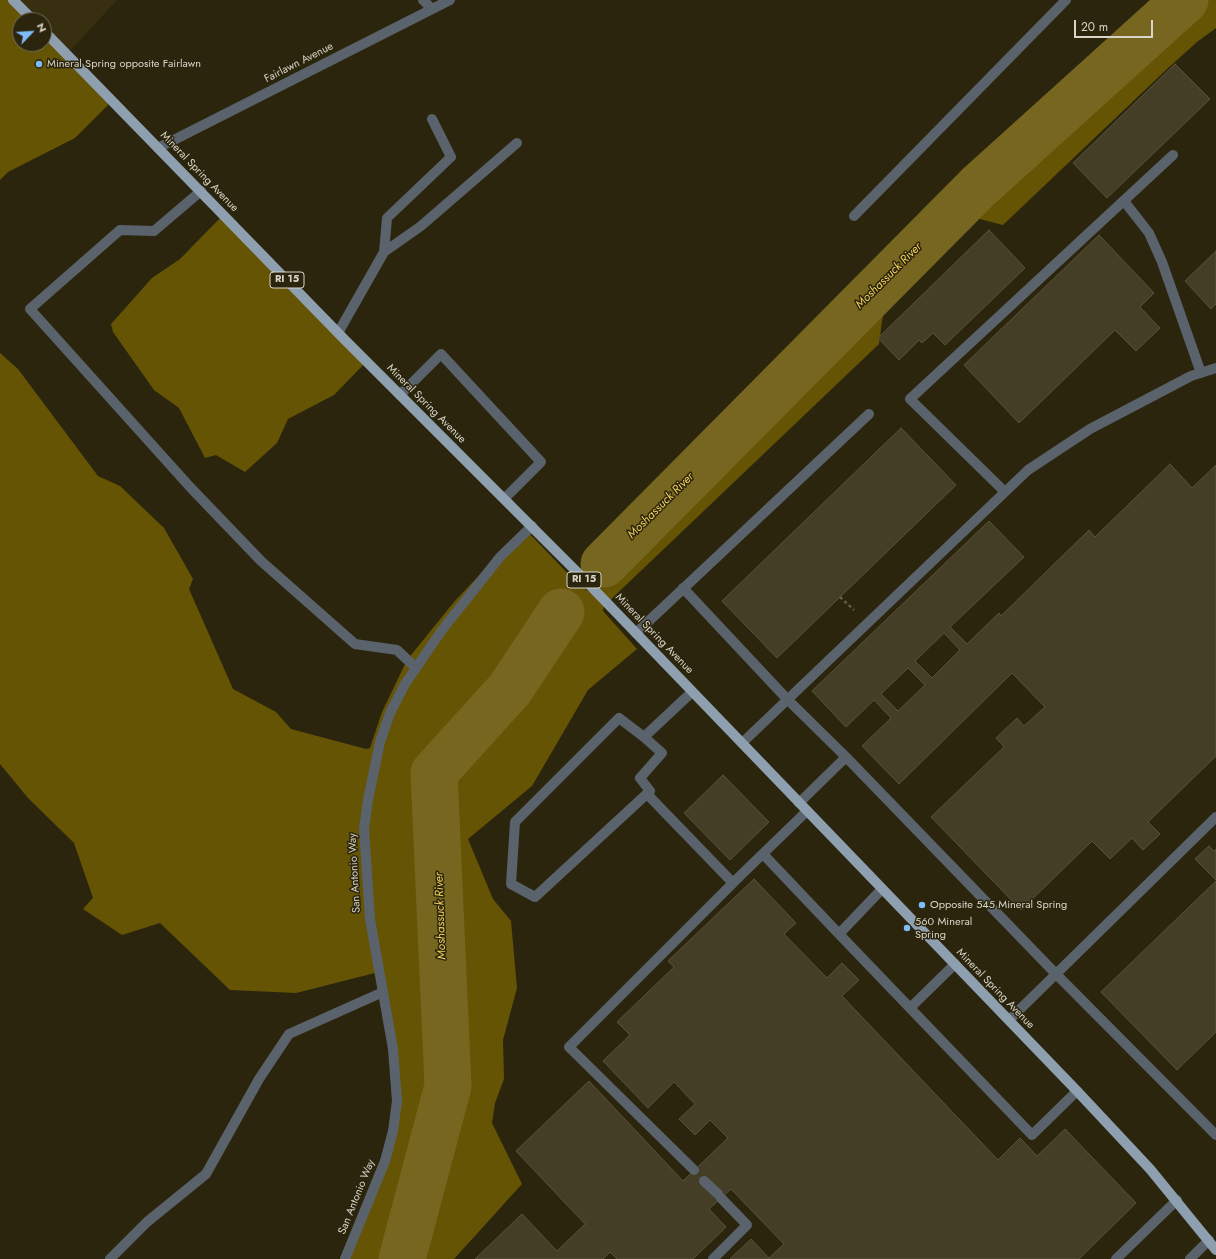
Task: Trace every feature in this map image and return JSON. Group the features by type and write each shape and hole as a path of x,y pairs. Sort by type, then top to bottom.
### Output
{"main road":[{"path":"14,0 25,12"},
{"name":"Mineral Spring Avenue","path":"52,39 338,333 532,526 1009,1020 1077,1091 1177,1200 1216,1250"}],"street":[{"path":"423,0 432,9"},
{"name":"Fairlawn Avenue","path":"158,148 450,0"},
{"path":"854,216 1066,0"},
{"path":"338,333 384,252 387,218 451,157 432,119"},
{"path":"384,252 421,226 517,143"},
{"path":"1004,492 910,399 1174,155"},
{"path":"201,191 154,231 120,230 30,310 190,487 261,561 355,644 397,650 416,668"},
{"path":"1124,201 1149,233 1162,262 1201,373"},
{"path":"400,394 441,354 541,462 504,499"},
{"path":"742,743 1028,470 1090,429 1191,376 1216,368"},
{"path":"636,633 868,414"},
{"name":"San Antonio Way","path":"345,1259 382,1167 393,1131 397,1101 396,1072 370,919 364,829 368,800 380,742 390,713 416,668 442,630 500,557 532,526"},
{"path":"683,588 787,699 846,757 1056,974 1216,1135"},
{"path":"644,737 692,692"},
{"path":"618,718 644,737 662,753 640,778 650,791 535,897 511,884 515,822 618,718"},
{"path":"799,803 846,757"},
{"path":"647,794 733,883"},
{"path":"694,1170 569,1047 733,883 807,812"},
{"path":"1009,1020 1216,817"},
{"path":"763,854 1032,1136 1077,1091"},
{"path":"839,934 882,889"},
{"path":"910,1008 954,964"},
{"path":"110,1259 148,1222 206,1174 259,1079 289,1034 383,992"},
{"path":"704,1181 747,1225 713,1259"},
{"path":"1116,1259 1177,1200"},
{"path":"1190,1259 1209,1240"}],"shaded area":[{"path":"0,0 17,0 29,12 12,12 12,52 52,52 52,36 112,101 75,138 8,172 0,180"},
{"path":"17,0 117,0 70,51 52,34 52,12 29,12"},
{"path":"1150,0 1216,0 1216,28 1197,42 1167,69 1003,225 964,215 887,284 879,344 604,606 603,611 637,649 588,690 532,786 468,839 493,899 511,921 517,988 503,1040 504,1079 495,1103 492,1123 522,1184 454,1259 343,1259 394,1127 389,1038 375,973 296,993 230,990 160,923 122,935 83,909 93,898 74,843 28,798 0,764 0,353 18,369 98,476 120,486 164,528 193,579 189,589 233,689 276,712 291,729 366,749 370,748 382,712 407,660 454,602 516,536 527,531 577,583 588,591 636,539 654,525 721,454 717,438 724,411 746,392 933,206"},
{"path":"224,214 367,361 334,395 288,419 277,443 245,472 216,455 205,458 179,408 154,390 113,332 111,324 152,278 180,259"}],"building":[{"path":"1175,64 1210,99 1107,198 1073,163"},
{"path":"989,230 1025,268 945,345 933,333 922,343 919,340 899,360 878,338"},
{"path":"1099,235 1154,293 1140,307 1160,328 1136,351 1115,330 1019,423 964,365"},
{"path":"1216,251 1216,304 1211,309 1185,281"},
{"path":"901,428 956,485 777,658 722,601"},
{"path":"1170,464 1192,488 1216,465 1216,756 1148,822 1160,834 1143,850 1132,838 1110,859 1092,841 1021,910 931,817 1004,747 996,738 1017,718 1024,726 1045,707 1012,673 899,784 862,746 891,718 874,700 846,727 812,691 989,521 1024,557 950,627 967,644 999,613 1001,616 1089,530 1095,537","holes":["944,633 960,650 932,678 915,661","908,668 925,685 898,711 881,694"]},
{"path":"723,775 769,822 730,860 684,813"},
{"path":"1209,846 1214,851 1216,849 1216,880 1195,859"},
{"path":"754,879 796,923 784,934 827,978 842,963 859,980 842,996 998,1160 1020,1138 1037,1156 1065,1129 1136,1203 1079,1259 730,1259 751,1239 769,1258 784,1244 731,1189 709,1209 726,1227 693,1259 617,1259 610,1252 603,1259 475,1259 522,1214 557,1251 585,1224 516,1151 589,1081 683,1181 728,1138 710,1120 695,1135 679,1119 695,1104 674,1082 648,1108 603,1061 630,1035 617,1022 674,967 668,961"},
{"path":"1216,881 1216,1032 1177,1070 1101,992"}],"waterway":[{"name":"Moshassuck River","path":"604,564 978,187 1185,0"},
{"name":"Moshassuck River","path":"402,1259 448,1086 434,773 510,689 561,612"}],"place":[{"name":"Mineral Spring opposite Fairlawn","path":"39,64"},
{"name":"Opposite 545 Mineral Spring","path":"922,905"},
{"name":"560 Mineral Spring","path":"907,928"}]}
